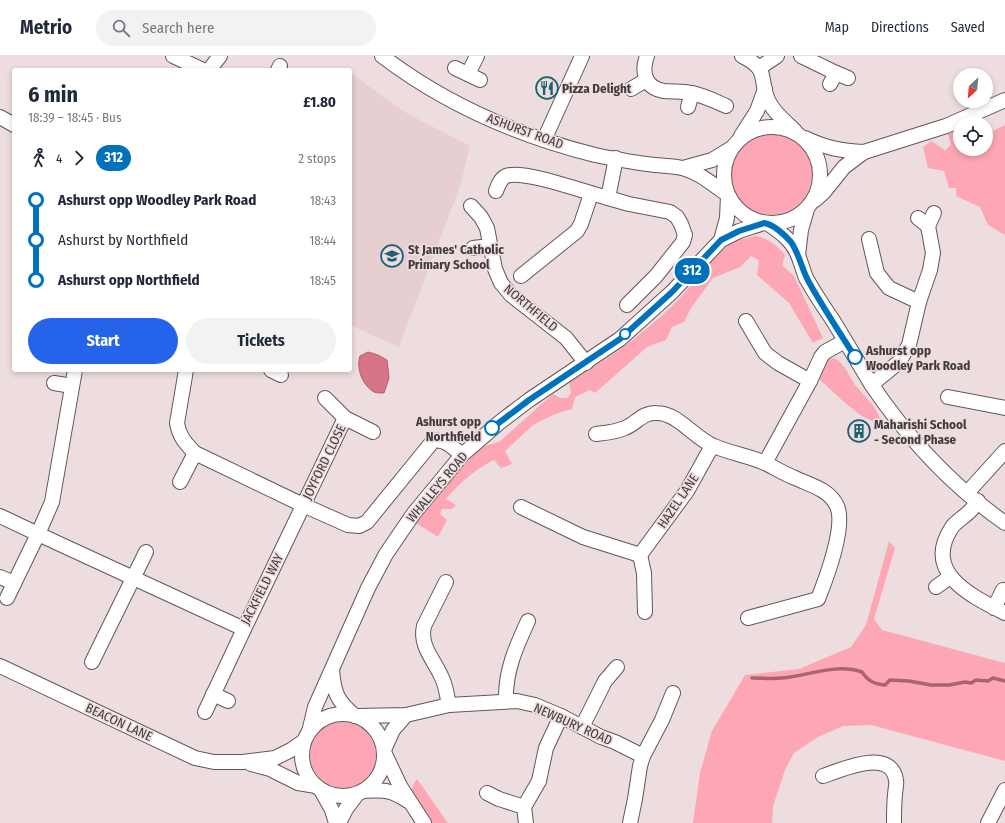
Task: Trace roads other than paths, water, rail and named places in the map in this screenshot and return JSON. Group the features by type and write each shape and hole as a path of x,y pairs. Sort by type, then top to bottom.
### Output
{"street":[{"path":"173,56 199,68"},
{"path":"211,68 220,56"},
{"name":"ASHURST ROAD","path":"382,56 425,85 468,109 492,120 544,140 596,155 683,168 705,179 727,195"},
{"path":"455,68 474,77 477,56"},
{"path":"544,140 582,56"},
{"path":"647,56 644,69 646,80 653,87 658,89 692,93 726,106"},
{"path":"742,56 756,64 759,68 771,105 776,112 812,147 819,162 820,177 817,193 808,207 801,230 798,255"},
{"path":"759,68 777,56"},
{"path":"801,56 838,78"},
{"path":"631,89 646,80"},
{"path":"765,89 757,111 740,137 730,149 724,163 723,178 727,195 737,209 750,218 765,223 785,236 791,242 810,284 872,384 906,431 936,464 972,497 1005,523"},
{"path":"688,107 692,93"},
{"path":"765,223 782,222 795,217 824,192 844,167 864,152 946,126 1005,100"},
{"path":"0,117 12,124"},
{"path":"740,137 753,130 768,126 783,127 825,147 836,150 864,152"},
{"name":"ASHURST ROAD","path":"683,168 712,160 730,149"},
{"path":"608,198 616,158"},
{"path":"496,191 503,178 511,175 524,175 541,178 629,204 670,212 677,217 682,224 685,235 683,242 656,276 627,305"},
{"path":"521,276 576,231 581,224 591,194"},
{"name":"WHALLEYS ROAD","path":"721,240 727,218 727,195"},
{"name":"NORTHFIELD","path":"471,206 484,222 498,276 505,288 566,338 586,363"},
{"path":"872,384 899,362 909,345 919,302 930,270 933,253 923,222 934,214"},
{"name":"WHALLEYS ROAD","path":"307,736 315,707 368,588 386,554 414,513 462,456 500,422 551,384 586,363 620,339 672,292 721,240 739,231 765,223"},
{"path":"869,239 877,272 889,288 919,302"},
{"path":"473,248 490,246"},
{"path":"746,322 765,353 778,363 810,381"},
{"path":"765,463 810,381 821,357 825,352 845,341"},
{"path":"7,598 52,502 75,372"},
{"path":"186,372 177,423 178,431 182,439 195,453 348,525 359,526 368,522 434,441 438,440 446,442 462,456"},
{"path":"54,383 72,386"},
{"path":"948,397 1005,408"},
{"name":"JOYFORD CLOSE","path":"326,398 345,418 373,432"},
{"path":"596,434 626,428 645,414 657,413 668,415 712,446 765,463 794,478 827,492 837,507 840,524 828,576 818,599 748,618"},
{"name":"JOYFORD CLOSE","path":"303,505 345,418"},
{"name":"HAZEL LANE","path":"640,555 687,491 712,446"},
{"path":"1003,590 999,610 964,590 946,572 943,560 946,539 953,526 970,511 972,497 1005,451"},
{"path":"180,482 195,453"},
{"name":"JACKFIELD WAY","path":"0,516 244,629 303,505"},
{"path":"521,507 583,537 640,555 644,572 645,612"},
{"path":"93,663 146,552"},
{"path":"0,577 14,583"},
{"path":"936,588 950,577"},
{"path":"446,581 422,632 424,645 442,677 449,705"},
{"path":"506,701 507,677 512,656 529,621"},
{"path":"205,712 244,629"},
{"name":"BEACON LANE","path":"0,666 195,758 214,762 243,762 275,758 291,750 307,736"},
{"path":"582,727 605,681 619,666"},
{"name":"WHALLEYS ROAD","path":"332,668 333,687 337,698 344,707 356,716"},
{"path":"630,823 643,756 660,725 673,692"},
{"path":"213,694 228,701"},
{"name":"NEWBURY ROAD","path":"356,716 406,715 449,705 517,701 536,705 643,756"},
{"path":"337,823 332,810 319,788 307,775 303,764 302,752 307,736 318,722 329,716 342,714 356,716 367,722 375,729 381,739 384,751 400,786 424,823"},
{"path":"337,823 360,792 372,784 379,774 383,764 384,751 393,730 406,715"},
{"path":"526,823 524,807 539,781 546,748 561,716"},
{"name":"BEACON LANE","path":"243,762 270,769 298,784 319,788"},
{"path":"823,776 855,765 870,763 882,764 889,768 894,773 896,781 894,823"},
{"path":"319,788 335,795 346,796 360,792 388,791 395,793 410,803"},
{"path":"988,823 1005,790"},
{"path":"487,793 499,799 524,807"}],"waterway":[{"path":"752,678 782,678 832,669 842,669 862,672 872,682 885,685 890,680 909,681 931,685 949,685 965,682 971,683 976,680 988,681 993,678 1005,681"}],"place":[{"name":"Pizza Delight","path":"547,88"},
{"name":"St James' Catholic Primary School","path":"392,256"},
{"name":"Ashurst opp Woodley Park Road","path":"855,357"},
{"name":"Ashurst opp Northfield","path":"492,428"},
{"name":"Maharishi School - Second Phase","path":"859,431"}]}
